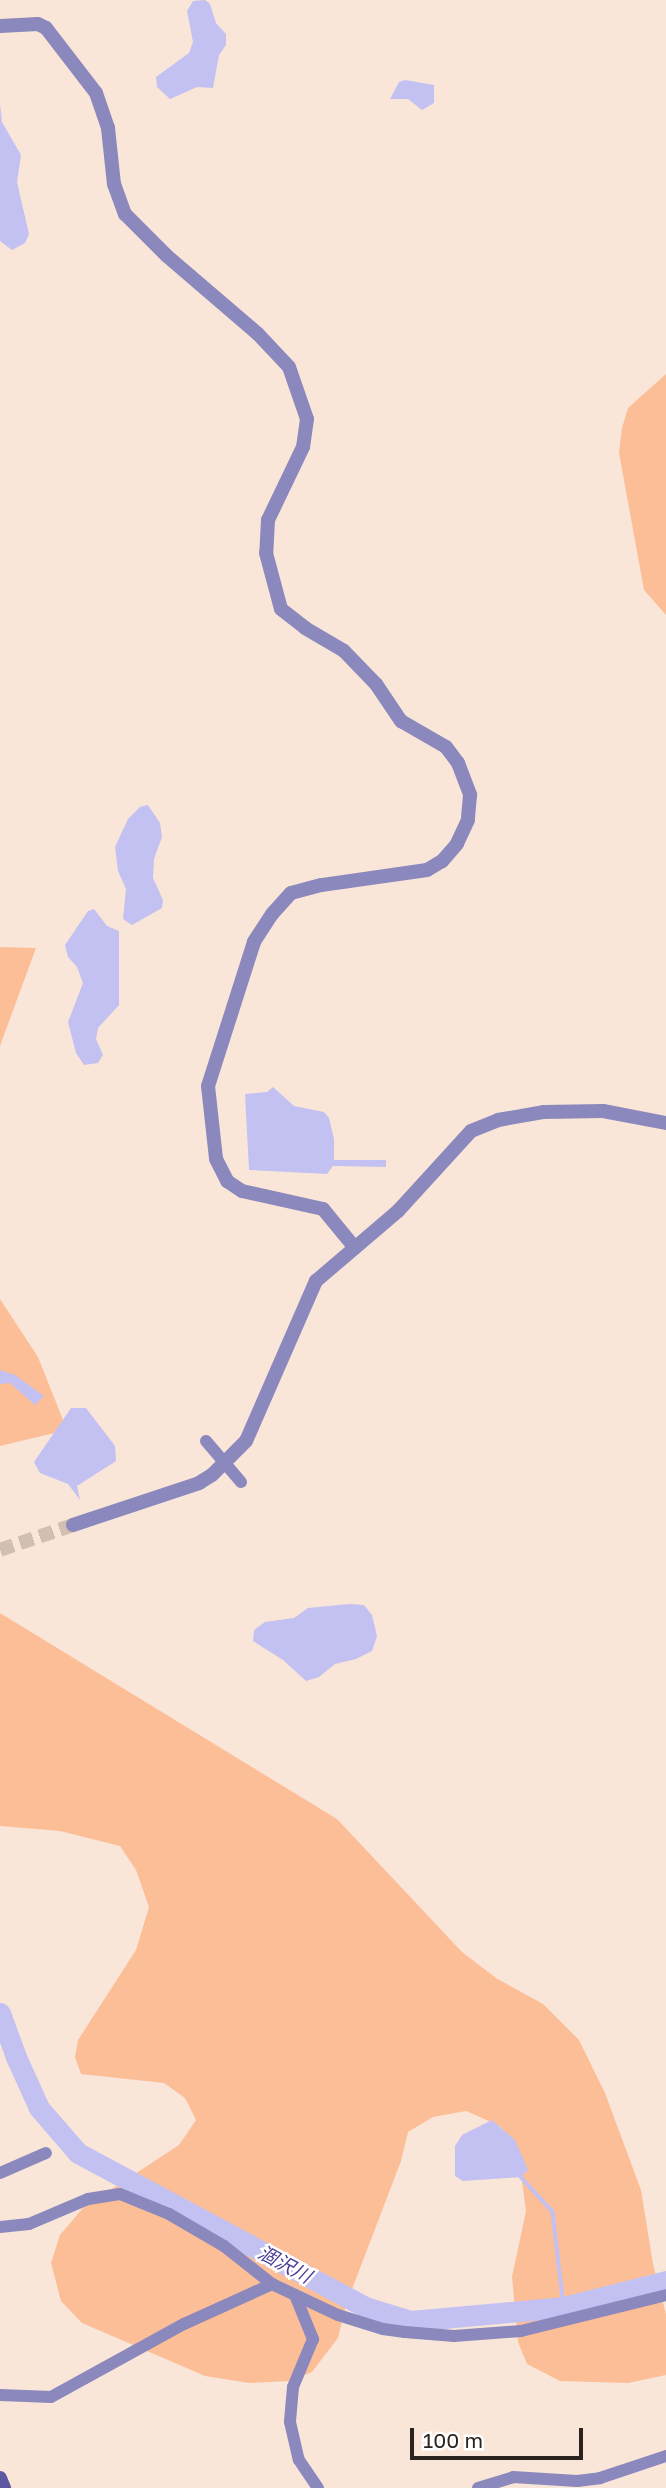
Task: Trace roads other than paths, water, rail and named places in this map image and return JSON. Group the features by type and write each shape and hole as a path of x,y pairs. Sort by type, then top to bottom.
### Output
{"main road":[{"path":"0,2478 4,2488"}],"street":[{"path":"0,26 38,24 46,28 96,93 108,128 114,184 125,214 167,256 258,334 289,367 307,419 303,447 268,520 266,553 281,609 344,651 376,684 401,721 446,747 458,763 470,795 468,820 457,844 442,861 427,870 321,885 291,893 272,914 254,942 208,1086 216,1158 227,1181 242,1191 323,1209 355,1248"},
{"path":"72,1525 199,1483 212,1475 246,1441 316,1281 398,1211 471,1131 498,1120 544,1112 603,1111 666,1123"},
{"path":"206,1441 241,1482"},
{"path":"0,2173 46,2153"},
{"path":"0,2227 29,2224 88,2199 120,2194 169,2214 224,2246 272,2284 338,2315 383,2329 454,2336 521,2331 666,2295"},
{"path":"0,2395 51,2397 184,2325 272,2284"},
{"path":"295,2295 313,2339 293,2387 290,2422 299,2460 318,2488"},
{"path":"478,2488 513,2477 577,2481 600,2478 666,2456"}],"water":[{"path":"205,0 210,4 216,23 226,34 226,45 219,55 213,88 197,87 170,99 157,87 156,77 189,53 193,42 187,11 193,1"},
{"path":"405,80 434,85 434,103 422,110 408,99 390,99 399,82"},
{"path":"0,104 2,122 21,155 17,182 29,234 25,243 12,250 0,241"},
{"path":"148,805 160,823 162,837 154,859 153,878 163,900 162,908 132,925 123,919 126,889 118,871 115,847 128,819 140,807"},
{"path":"94,909 107,926 119,931 119,1005 98,1028 96,1039 103,1055 98,1063 84,1065 76,1053 68,1022 83,983 77,967 68,957 65,945 88,911"},
{"path":"273,1087 294,1106 324,1112 329,1118 334,1139 334,1160 386,1160 386,1167 333,1166 327,1174 249,1170 245,1094 267,1092"},
{"path":"0,1370 15,1375 44,1396 35,1405 10,1383 0,1384"},
{"path":"71,1408 86,1408 115,1446 116,1461 77,1486 80,1500 68,1484 40,1473 34,1462"},
{"path":"364,1605 372,1615 377,1636 372,1651 356,1659 335,1664 319,1677 306,1681 283,1660 253,1641 254,1630 265,1622 294,1618 308,1608"},
{"path":"492,2120 515,2140 528,2170 521,2177 463,2181 455,2176 455,2146 462,2135"}],"waterway":[{"name":"涸沢川","path":"0,2013 39,2108 78,2153 365,2307 411,2321 564,2307 666,2281"},
{"path":"521,2177 553,2212 564,2307"}],"tunnel":[{"path":"0,1550 73,1525"}]}
